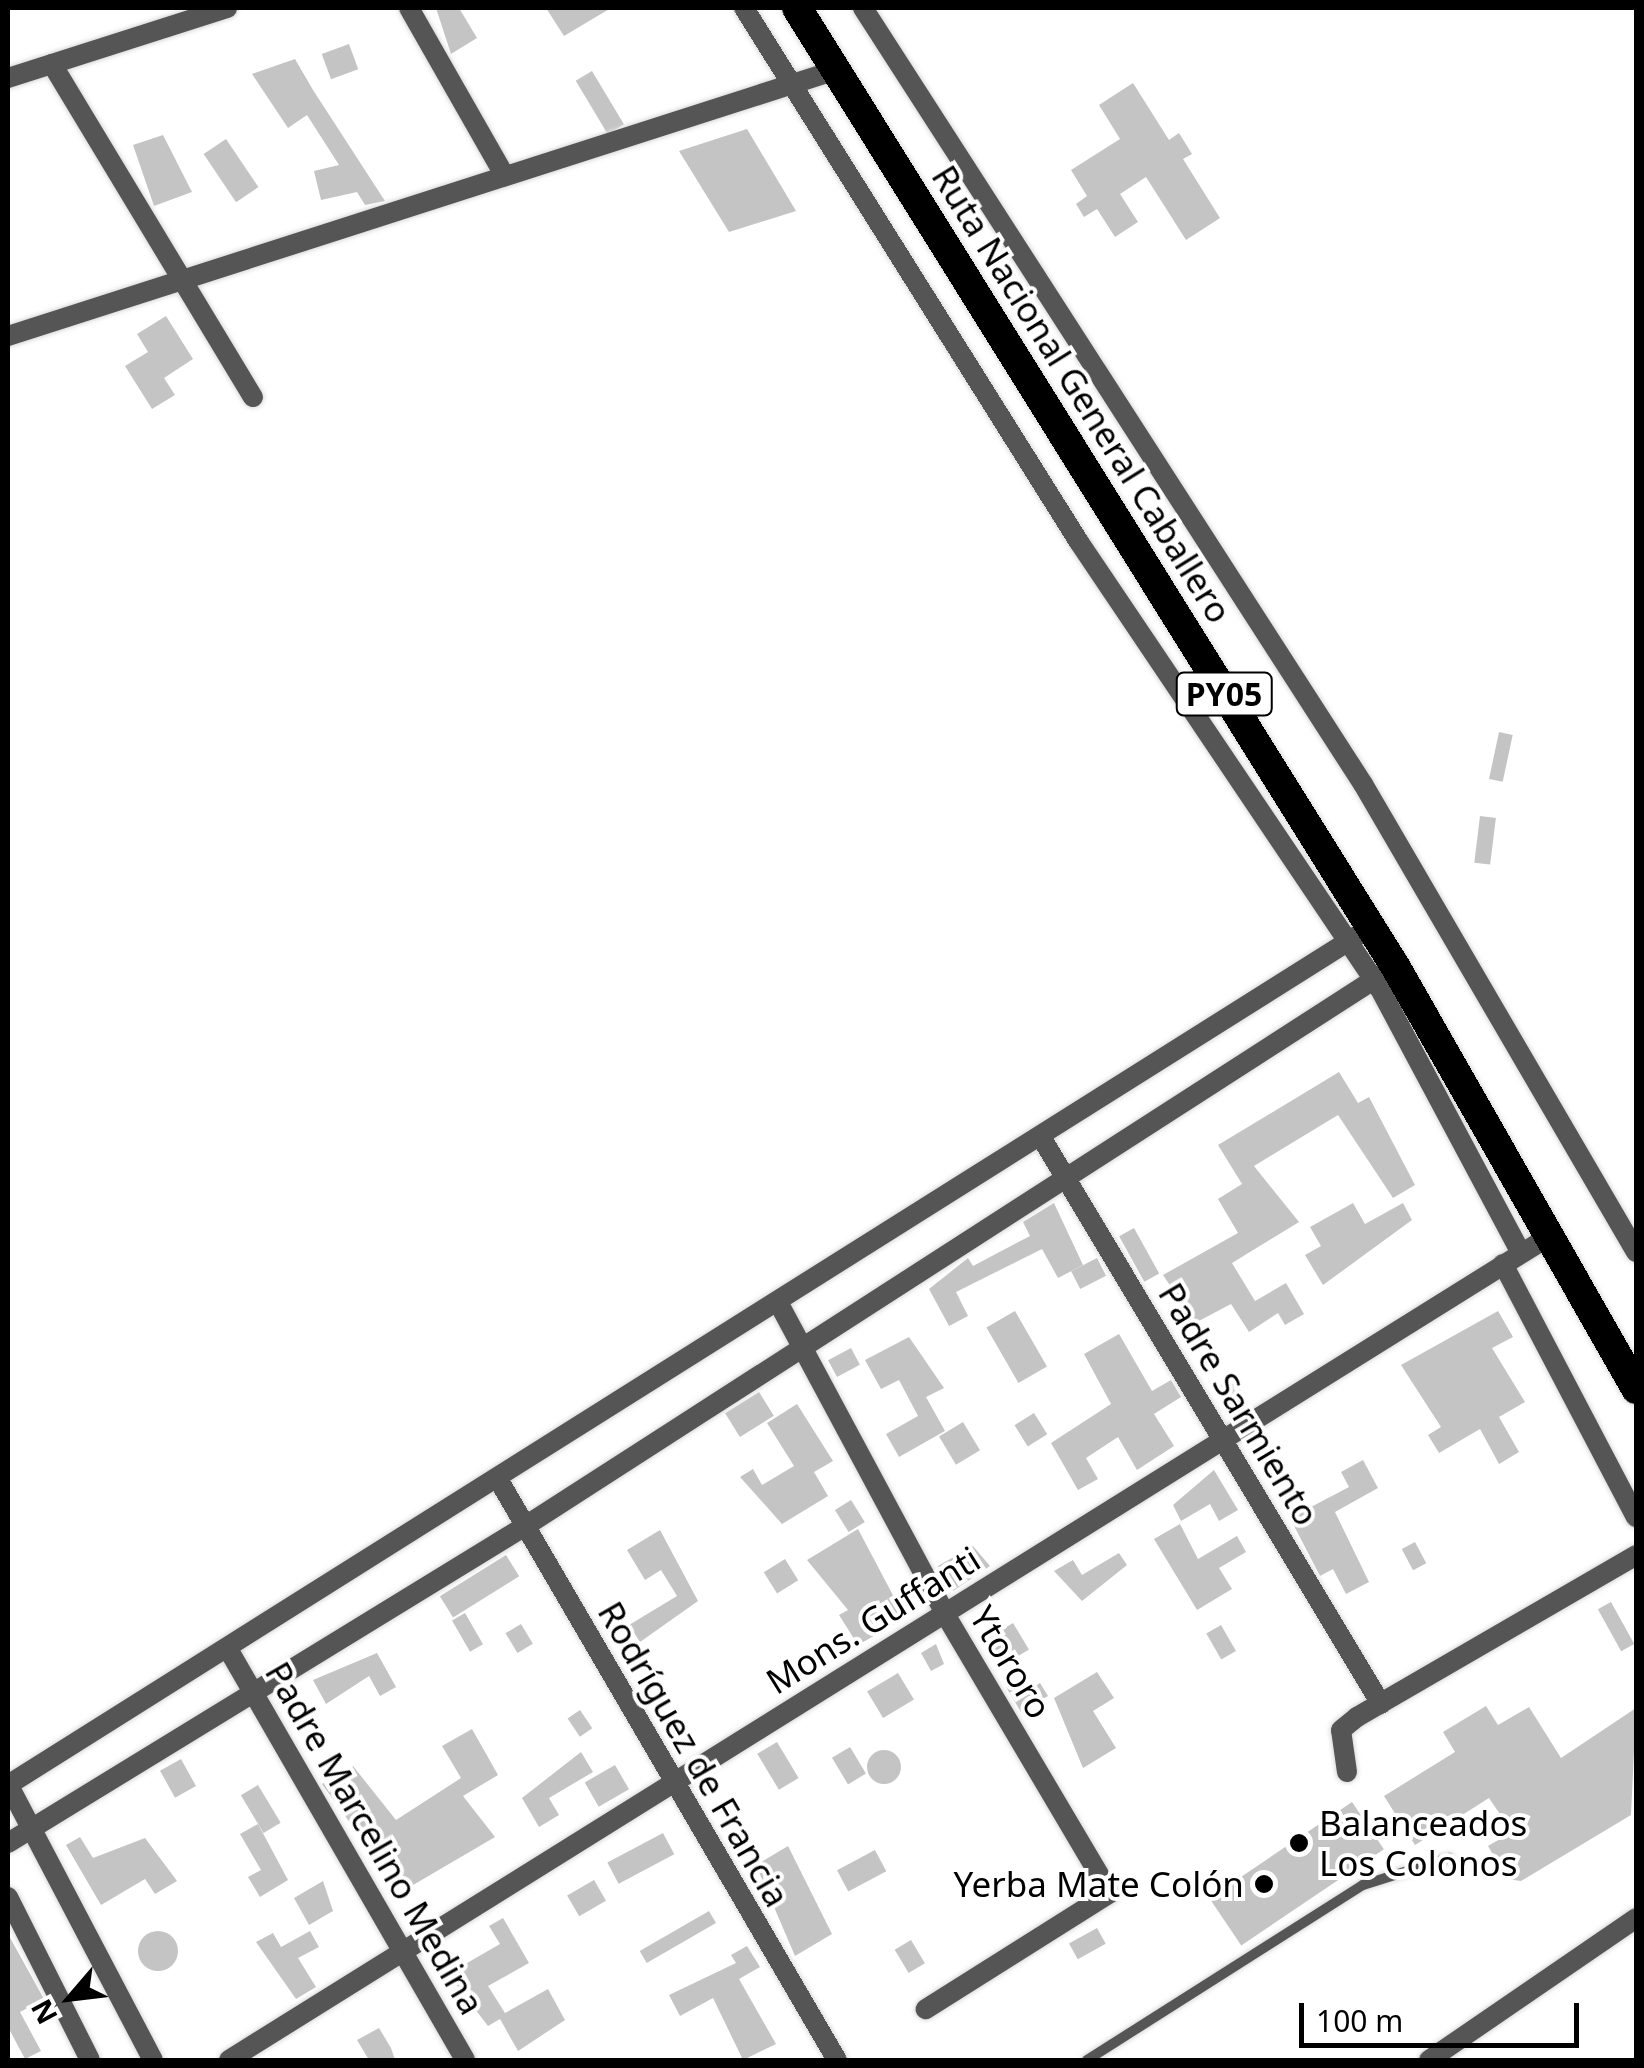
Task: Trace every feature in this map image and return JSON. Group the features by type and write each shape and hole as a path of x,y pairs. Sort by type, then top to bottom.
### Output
{"highway":[{"name":"Ruta Nacional General Caballero","path":"797,8 1359,935 1552,1234 1636,1390"}],"street":[{"path":"8,78 227,8"},
{"path":"409,8 503,174"},
{"path":"153,2060 8,1785 1359,935 1079,542 744,8"},
{"path":"863,8 1362,784 1636,1252"},
{"path":"52,64 253,398"},
{"path":"8,336 836,70"},
{"path":"8,1843 526,1525 1068,1182 1384,973 1512,1259 1636,1517"},
{"name":"Padre Sarmiento","path":"1041,1137 1380,1704"},
{"name":"Mons. Guffanti","path":"229,2060 1552,1234"},
{"name":"Ytororo","path":"778,1302 944,1614 1110,1893 926,2010"},
{"name":"Rodríguez de Francia","path":"498,1479 670,1785 837,2060"},
{"path":"1347,1772 1341,1730 1636,1555"},
{"name":"Padre Marcelino Medina","path":"228,1649 257,1692 464,2060"},
{"path":"8,1897 90,2060"},
{"path":"1429,2060 1636,1918"}],"lane":[{"path":"1087,2060 1363,1884 1448,1858"}],"building":[{"path":"436,8 459,8 477,38 451,54"},
{"path":"546,8 611,8 564,36"},
{"path":"349,44 358,69 331,79 322,54"},
{"path":"295,59 385,201 365,205 357,192 321,200 314,171 339,165 307,115 288,128 252,74"},
{"path":"592,71 624,124 608,134 576,81"},
{"path":"1133,83 1169,140 1179,133 1192,154 1183,159 1220,218 1186,240 1146,177 1120,194 1138,222 1115,237 1097,209 1084,217 1076,204 1087,196 1071,170 1120,139 1099,105"},
{"path":"747,129 796,211 729,232 679,151"},
{"path":"163,135 192,192 154,206 133,145"},
{"path":"226,139 258,187 236,202 204,154"},
{"path":"166,316 193,359 164,378 175,395 152,409 125,366 148,352 137,334"},
{"path":"1499,732 1513,735 1503,782 1489,779"},
{"path":"1480,816 1496,818 1490,865 1474,863"},
{"path":"1339,1072 1358,1103 1369,1097 1415,1185 1393,1198 1338,1115 1254,1166 1299,1222 1232,1263 1255,1301 1286,1283 1304,1314 1285,1325 1278,1313 1249,1332 1231,1304 1195,1323 1163,1275 1238,1233 1218,1199 1242,1184 1218,1145"},
{"path":"1054,1203 1083,1265 1058,1278 1042,1249 956,1292 968,1316 949,1326 929,1289 968,1258 973,1266 1030,1236 1023,1222"},
{"path":"1353,1203 1365,1224 1403,1203 1412,1220 1323,1285 1305,1255 1321,1246 1310,1227"},
{"path":"1134,1228 1159,1273 1144,1282 1119,1236"},
{"path":"1097,1258 1106,1276 1080,1289 1071,1271"},
{"path":"1015,1311 1047,1366 1018,1383 986,1328"},
{"path":"1498,1311 1513,1337 1492,1348 1525,1402 1499,1417 1519,1452 1499,1464 1480,1429 1439,1453 1428,1435 1441,1427 1401,1365"},
{"path":"1119,1334 1152,1391 1171,1380 1181,1397 1154,1414 1174,1446 1137,1470 1118,1437 1086,1458 1098,1479 1078,1490 1051,1443 1111,1404 1084,1354"},
{"path":"909,1337 944,1388 926,1397 945,1431 899,1457 886,1434 918,1416 899,1380 881,1389 865,1360"},
{"path":"851,1348 860,1365 837,1377 828,1360"},
{"path":"1234,1378 1245,1399 1229,1408 1218,1386"},
{"path":"759,1392 774,1416 740,1437 725,1413"},
{"path":"797,1404 833,1461 814,1472 828,1496 782,1524 740,1477 753,1469 762,1485 794,1466 767,1423"},
{"path":"1034,1413 1047,1434 1028,1446 1014,1425"},
{"path":"963,1422 980,1450 956,1465 939,1436"},
{"path":"1363,1460 1378,1488 1335,1512 1369,1582 1346,1594 1333,1569 1320,1576 1290,1518 1349,1487 1341,1472"},
{"path":"1214,1470 1238,1510 1219,1521 1210,1504 1181,1521 1173,1505"},
{"path":"851,1500 865,1522 849,1532 835,1510"},
{"path":"1180,1524 1198,1559 1237,1536 1246,1552 1219,1568 1232,1589 1197,1610 1154,1539"},
{"path":"858,1529 905,1618 858,1645 839,1615 848,1610 807,1560"},
{"path":"660,1530 698,1601 640,1642 629,1625 677,1596 661,1570 645,1580 627,1550"},
{"path":"1415,1542 1426,1563 1413,1570 1402,1549"},
{"path":"973,1546 990,1566 953,1591 938,1566"},
{"path":"1119,1553 1127,1565 1082,1601 1054,1571 1073,1560 1082,1575"},
{"path":"506,1555 519,1576 453,1618 440,1596"},
{"path":"785,1559 798,1580 777,1593 764,1572"},
{"path":"1611,1602 1634,1644 1621,1651 1598,1609"},
{"path":"465,1613 483,1644 470,1652 452,1620"},
{"path":"1013,1623 1029,1650 1000,1667 984,1641"},
{"path":"521,1624 533,1644 517,1653 506,1633"},
{"path":"1221,1625 1236,1651 1221,1659 1206,1634"},
{"path":"936,1644 944,1664 931,1671 921,1653"},
{"path":"377,1653 396,1687 380,1696 369,1676 326,1704 313,1680"},
{"path":"1097,1672 1114,1698 1093,1711 1116,1748 1083,1768 1054,1698"},
{"path":"898,1673 914,1700 883,1718 867,1692"},
{"path":"1020,1679 1027,1691 1040,1683 1048,1696 1021,1712 1006,1687"},
{"path":"1486,1706 1498,1725 1529,1707 1561,1758 1636,1708 1631,1815 1521,1881 1507,1879 1488,1846 1512,1832 1489,1798 1415,1845 1384,1796 1455,1752 1443,1732"},
{"path":"580,1710 592,1728 580,1737 568,1718"},
{"path":"472,1729 498,1775 463,1796 495,1837 408,1888 373,1831 361,1838 322,1784 353,1766 396,1820 461,1778 442,1746"},
{"path":"777,1742 799,1778 779,1790 757,1754"},
{"path":"850,1747 866,1774 848,1784 832,1758"},
{"path":"884,1750 896,1755 901,1767 896,1779 884,1784 872,1779 867,1767 872,1755"},
{"path":"581,1752 593,1772 549,1798 559,1815 539,1827 522,1798"},
{"path":"181,1759 196,1786 175,1798 160,1771"},
{"path":"615,1765 629,1789 599,1807 585,1782"},
{"path":"258,1785 281,1823 264,1833 241,1795"},
{"path":"1352,1802 1384,1849 1241,1945 1209,1898"},
{"path":"258,1824 288,1880 260,1897 248,1877 261,1870 240,1834"},
{"path":"663,1833 674,1854 619,1884 607,1863"},
{"path":"80,1837 93,1858 145,1838 177,1881 155,1894 145,1879 101,1905 66,1845"},
{"path":"788,1846 832,1934 795,1956 756,1865"},
{"path":"875,1850 886,1871 848,1891 837,1870"},
{"path":"594,1880 606,1901 579,1916 567,1896"},
{"path":"323,1881 333,1911 309,1925 294,1898"},
{"path":"709,1911 716,1923 647,1963 640,1951"},
{"path":"503,1918 529,1963 488,1986 505,2013 548,1989 565,2020 518,2051 500,2019 488,2026 448,1974 500,1944 489,1926"},
{"path":"1097,1928 1106,1944 1078,1959 1069,1944"},
{"path":"158,1931 172,1937 178,1951 172,1965 158,1971 144,1965 138,1951 144,1937"},
{"path":"310,1931 319,1947 298,1958 316,1987 296,1999 256,1942 273,1933 281,1947"},
{"path":"8,1934 44,1999 20,2012 41,2051 25,2059 8,2027"},
{"path":"911,1940 925,1963 909,1973 895,1950"},
{"path":"747,1946 760,1967 739,1979 776,2044 743,2060 713,1998 680,2016 669,1995 736,1963 731,1955"},
{"path":"379,2028 395,2060 369,2060 357,2040"}],"place":[{"name":"Balanceados Los Colonos","path":"1299,1843"},
{"name":"Yerba Mate Colón","path":"1264,1884"}]}
